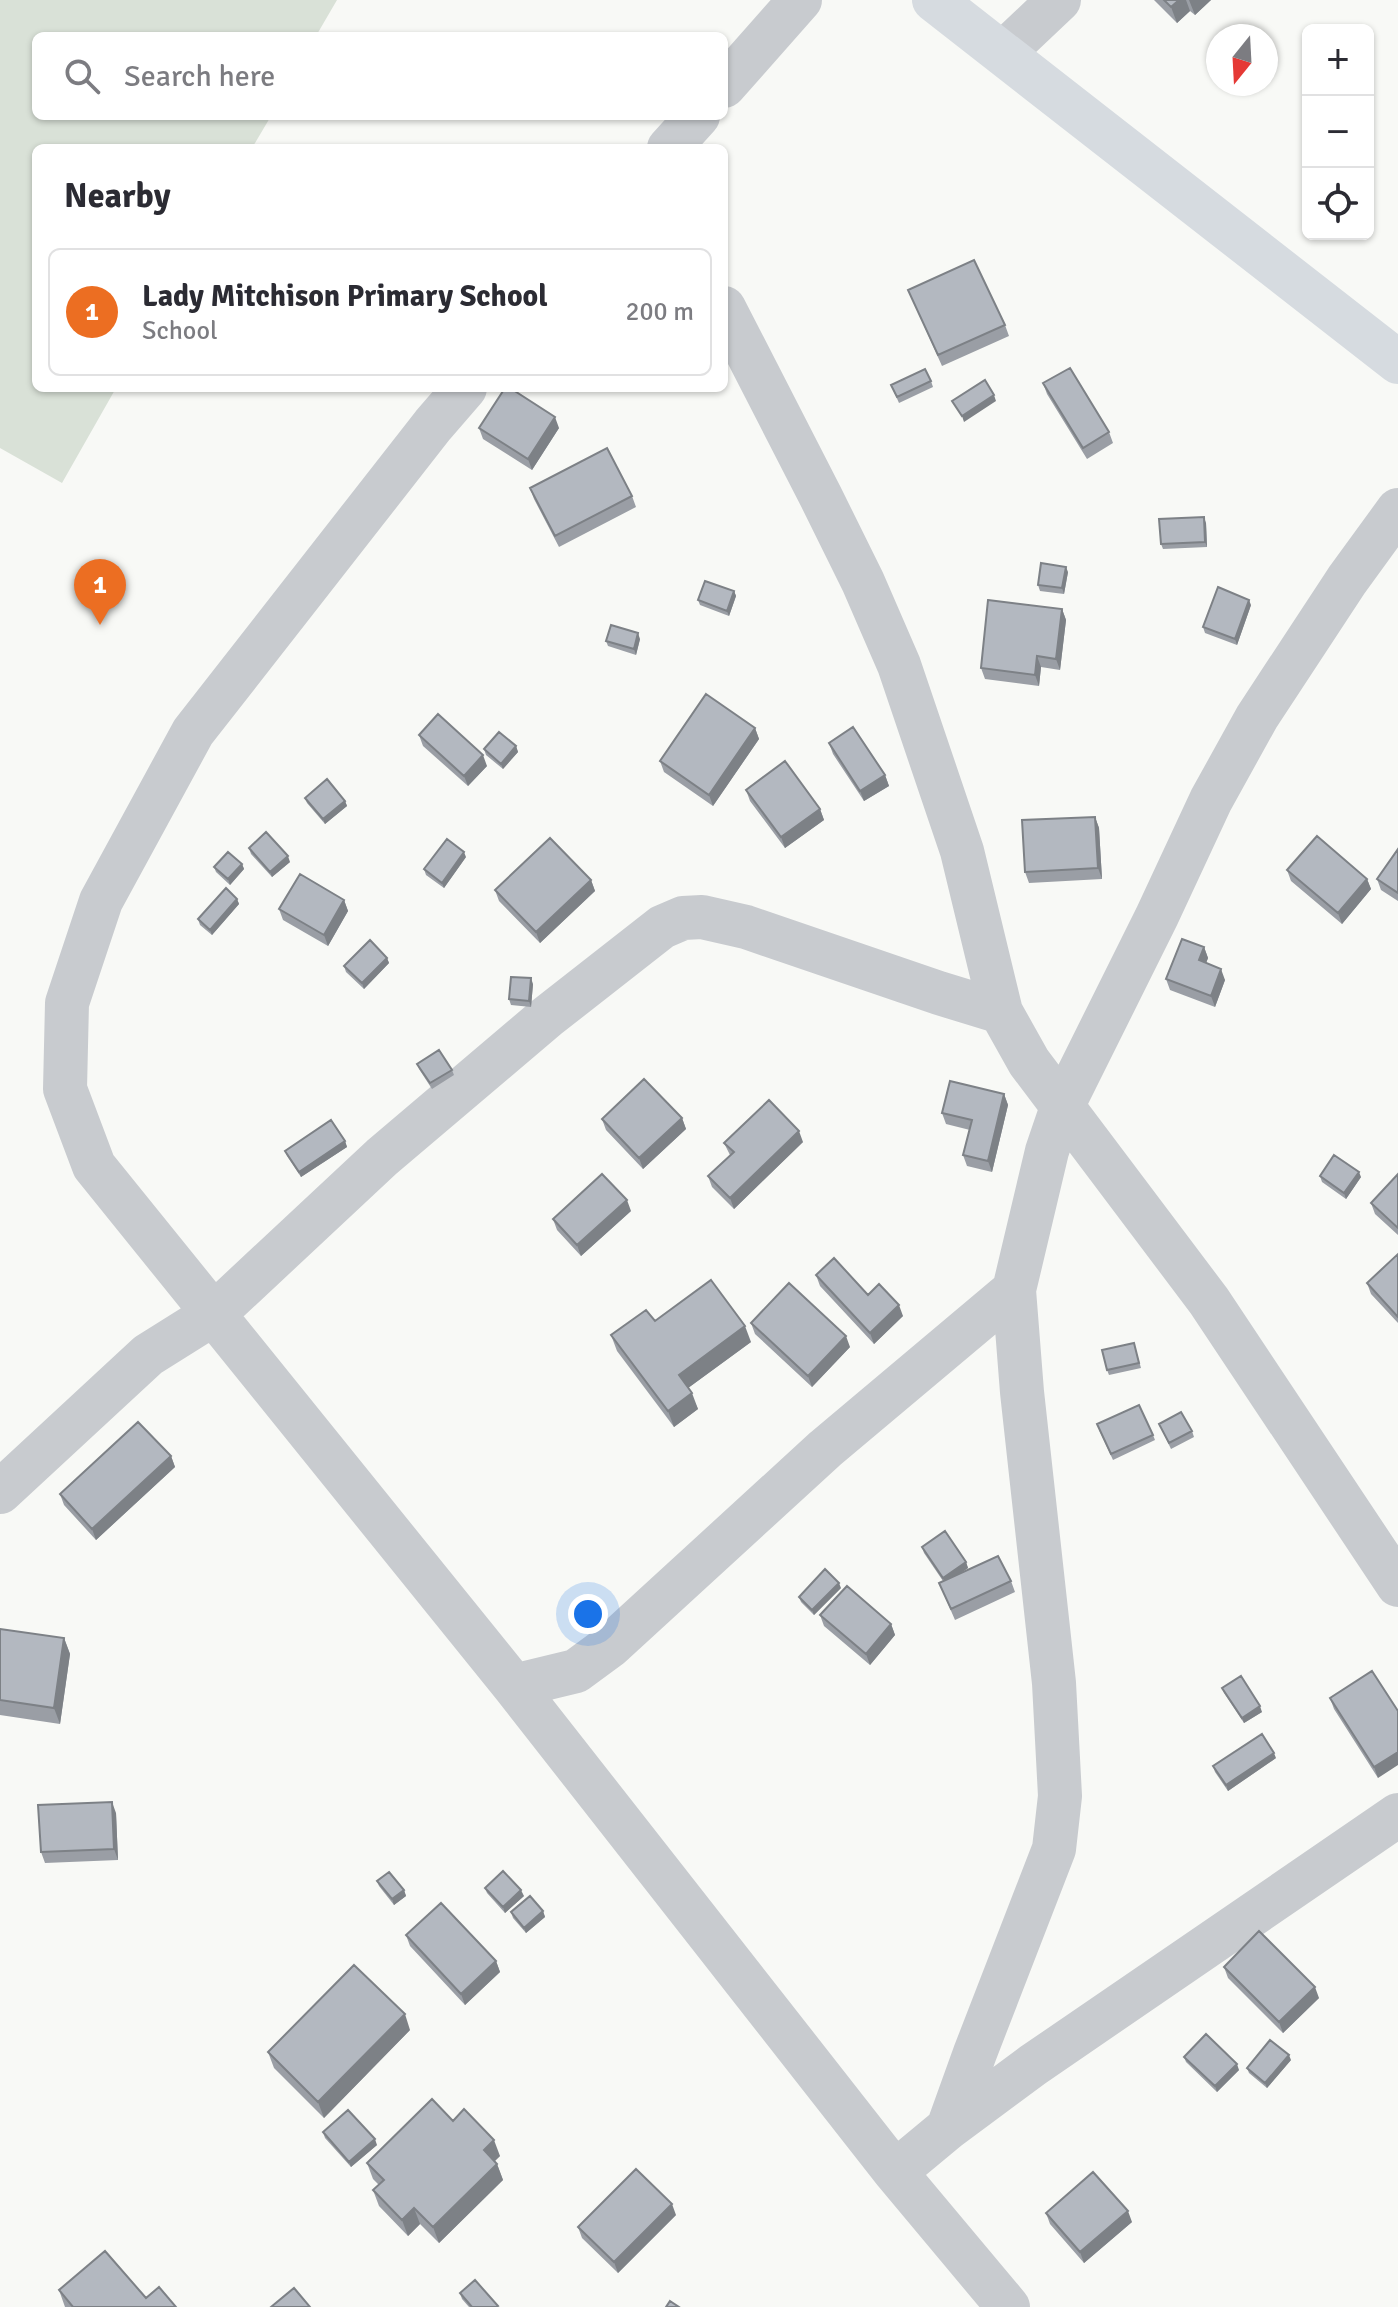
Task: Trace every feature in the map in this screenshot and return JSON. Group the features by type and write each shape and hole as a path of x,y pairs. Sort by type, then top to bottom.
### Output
{"main road":[{"path":"934,0 1398,362"}],"street":[{"path":"728,81 800,0"},
{"path":"1003,53 1059,0"},
{"path":"673,144 694,120"},
{"path":"728,316 842,539 899,665 962,851 1001,1012 1029,1062 1209,1301 1398,1585"},
{"path":"462,392 193,732 101,901 67,1003 65,1089 94,1166 514,1686 895,2172 1008,2307"},
{"path":"948,2128 1054,1849 1060,1796 1054,1683 1014,1290 1035,1197 1062,1107 1211,800 1257,717 1347,580 1398,510"},
{"path":"0,1492 148,1355 215,1313 382,1157 547,1017 662,927 683,918 702,917 746,927 1001,1012"},
{"path":"514,1686 576,1671 610,1646 825,1449 1014,1290"},
{"path":"895,2172 948,2128 1044,2057 1398,1815"}],"shaded area":[{"path":"0,0 337,0 318,32 32,32 32,120 269,120 254,144 32,144 32,392 114,392 62,483 0,448"}],"building":[{"path":"1164,0 1179,0 1171,7"},
{"path":"974,260 1005,325 938,355 908,290"},
{"path":"1070,368 1109,432 1083,448 1043,383"},
{"path":"925,369 931,381 897,397 891,385"},
{"path":"985,380 994,395 962,416 952,401"},
{"path":"502,392 516,392 555,417 528,459 479,428"},
{"path":"607,448 632,496 555,536 530,488"},
{"path":"1204,517 1205,542 1161,544 1159,519"},
{"path":"1041,563 1066,567 1062,588 1038,585"},
{"path":"705,581 734,591 727,611 698,600"},
{"path":"1218,587 1249,600 1235,639 1203,627"},
{"path":"988,600 1062,609 1056,659 1037,656 1035,675 981,668"},
{"path":"611,625 638,633 634,649 606,641"},
{"path":"706,694 755,728 709,795 660,761"},
{"path":"438,714 483,755 464,776 419,735"},
{"path":"853,727 885,775 860,791 829,743"},
{"path":"499,732 516,746 501,764 484,749"},
{"path":"785,761 820,809 781,837 746,790"},
{"path":"327,779 345,801 323,819 305,798"},
{"path":"1095,817 1098,868 1025,872 1022,820"},
{"path":"266,832 288,856 270,872 249,848"},
{"path":"1317,836 1367,879 1338,913 1287,870"},
{"path":"550,838 591,880 536,932 495,890"},
{"path":"447,839 464,852 442,883 424,869"},
{"path":"1398,849 1398,893 1377,879"},
{"path":"228,852 242,864 228,879 214,867"},
{"path":"300,874 344,900 324,935 279,909"},
{"path":"226,888 237,899 210,930 198,919"},
{"path":"1182,939 1204,947 1199,960 1221,969 1211,996 1166,979"},
{"path":"370,940 387,958 362,983 344,966"},
{"path":"511,977 531,978 529,1001 509,999"},
{"path":"439,1050 452,1070 430,1083 417,1064"},
{"path":"644,1079 682,1118 639,1158 602,1119"},
{"path":"950,1081 1004,1094 988,1161 963,1155 972,1120 942,1113"},
{"path":"769,1100 799,1131 730,1198 708,1176 734,1152 724,1143"},
{"path":"331,1120 345,1141 299,1172 285,1151"},
{"path":"1334,1155 1359,1172 1344,1193 1320,1176"},
{"path":"602,1174 627,1200 577,1245 553,1219"},
{"path":"1398,1174 1398,1228 1371,1203"},
{"path":"1398,1254 1398,1317 1367,1283"},
{"path":"834,1258 868,1295 879,1284 899,1305 870,1333 816,1275"},
{"path":"711,1280 745,1326 679,1375 692,1393 668,1411 611,1335 646,1310 655,1321"},
{"path":"789,1283 846,1336 808,1376 751,1323"},
{"path":"1134,1343 1139,1363 1107,1370 1102,1350"},
{"path":"1139,1405 1153,1435 1111,1454 1097,1424"},
{"path":"1181,1412 1192,1431 1169,1443 1159,1424"},
{"path":"138,1422 171,1456 92,1529 60,1494"},
{"path":"945,1531 966,1562 943,1578 922,1547"},
{"path":"998,1556 1011,1581 951,1609 939,1583"},
{"path":"825,1569 839,1583 812,1610 799,1597"},
{"path":"847,1586 891,1624 866,1654 820,1615"},
{"path":"0,1629 64,1638 54,1708 0,1700"},
{"path":"1372,1671 1398,1711 1398,1752 1374,1767 1330,1698"},
{"path":"1241,1676 1260,1706 1242,1718 1222,1688"},
{"path":"1262,1734 1274,1753 1226,1785 1213,1766"},
{"path":"112,1802 114,1849 41,1852 38,1805"},
{"path":"503,1871 521,1890 503,1907 485,1888"},
{"path":"389,1872 404,1890 392,1899 377,1881"},
{"path":"530,1896 543,1911 524,1928 511,1912"},
{"path":"441,1903 496,1961 461,1994 406,1935"},
{"path":"1259,1931 1315,1987 1279,2022 1224,1967"},
{"path":"354,1965 405,2014 318,2102 268,2052"},
{"path":"1206,2034 1237,2064 1215,2086 1184,2057"},
{"path":"1270,2040 1289,2055 1265,2083 1247,2068"},
{"path":"432,2099 453,2121 464,2109 494,2140 484,2150 497,2164 433,2227 414,2208 402,2220 373,2190 384,2180 367,2163"},
{"path":"348,2110 375,2139 349,2162 323,2132"},
{"path":"636,2169 672,2204 614,2262 578,2227"},
{"path":"1093,2172 1128,2211 1080,2252 1046,2213"},
{"path":"105,2251 146,2298 159,2287 176,2307 73,2307 59,2290"},
{"path":"475,2280 498,2306 472,2307 460,2293"},
{"path":"294,2288 310,2307 271,2307"}],"place":[{"name":"Lady Mitchison Primary School","path":"100,625"}]}
